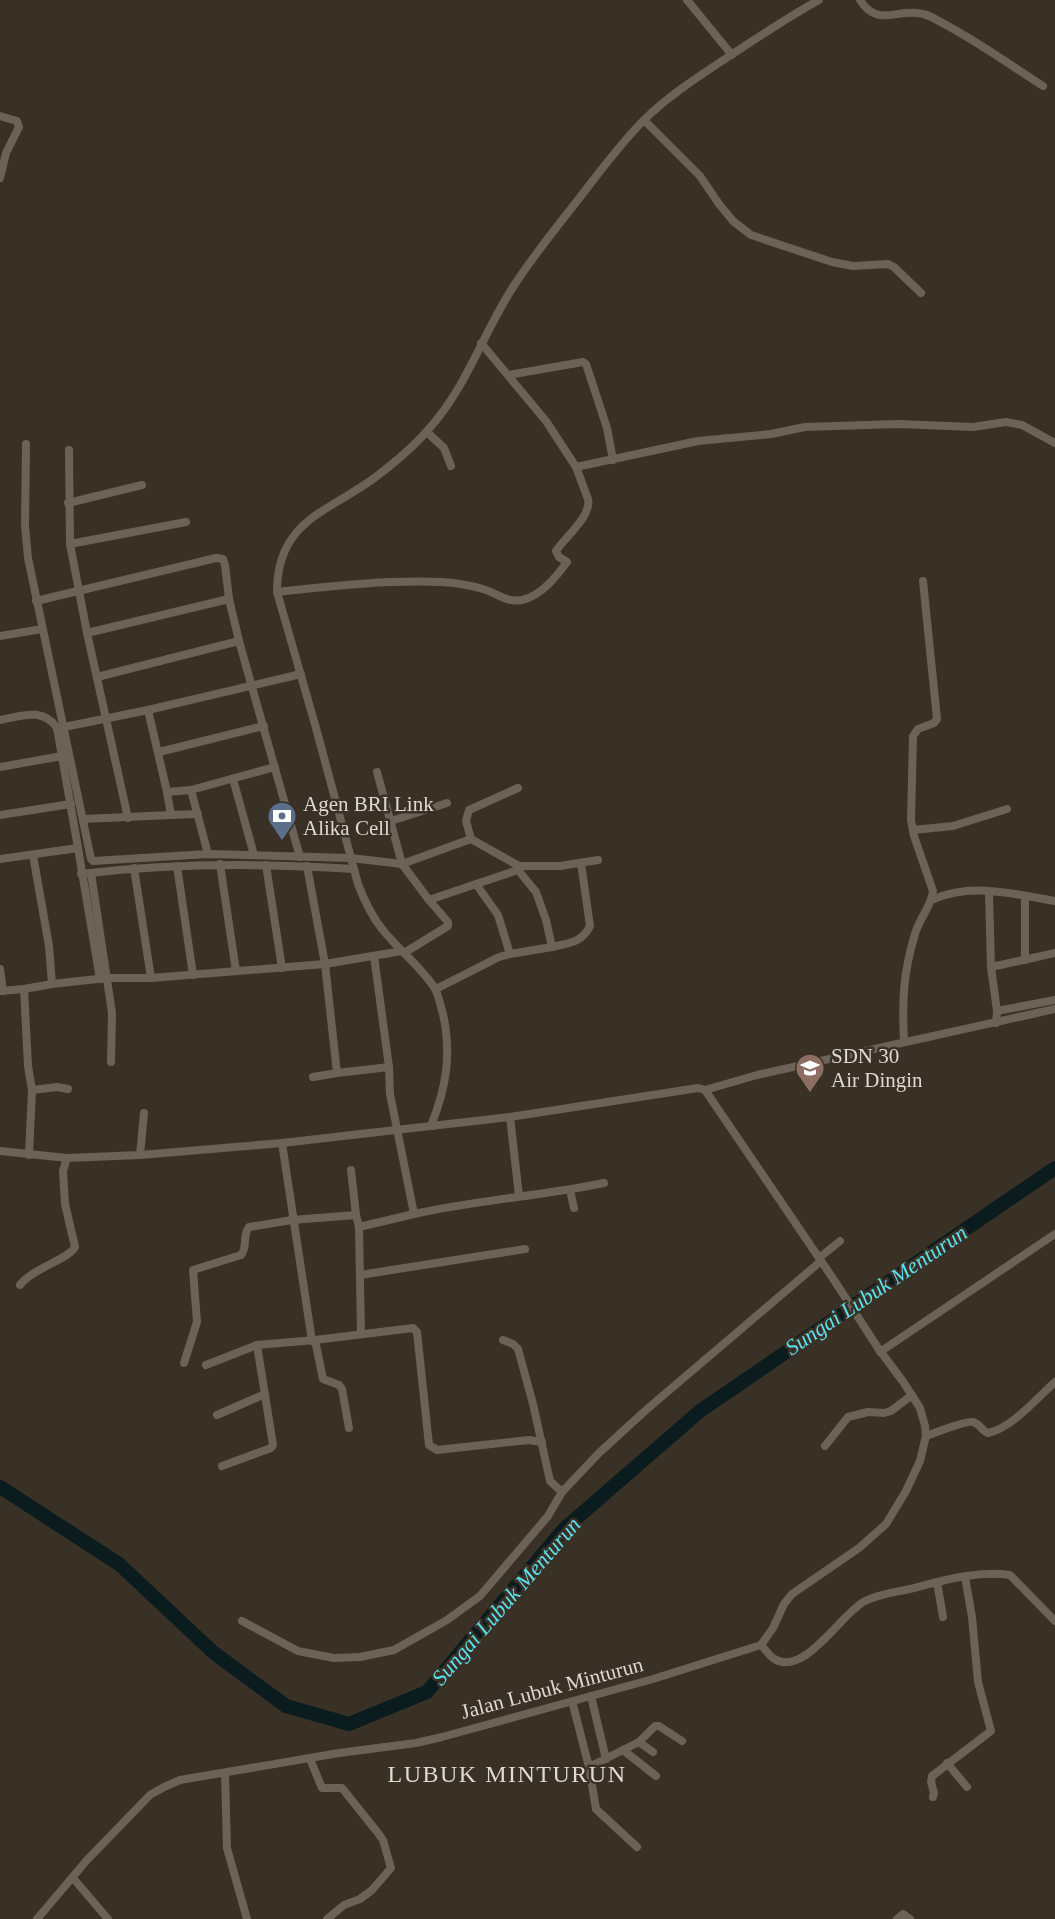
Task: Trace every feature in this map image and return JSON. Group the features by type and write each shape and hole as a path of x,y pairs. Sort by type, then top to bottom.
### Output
{"street":[{"path":"687,0 732,55"},
{"path":"431,1126 440,1104 448,1065 447,1033 436,989 381,928 367,906 353,869 277,592 277,571 288,542 313,515 376,477 427,432 467,376 481,343 500,308 534,257 614,154 644,120 681,89 789,16 819,0"},
{"path":"860,0 868,11 881,16 915,13 929,16 961,33 1043,86"},
{"path":"0,116 19,124 3,152 0,178"},
{"path":"644,120 700,177 733,221 751,235 832,262 853,266 888,264 921,293"},
{"path":"277,592 371,582 442,582 485,589 507,600 516,600 534,596 567,562 559,557 556,550 588,510 589,504 576,467 546,421 481,343"},
{"path":"508,375 583,362 586,364 607,428 613,460"},
{"path":"576,467 698,441 771,434 805,427 928,424 973,427 1006,422 1022,425 1055,443"},
{"path":"427,432 444,448 451,466"},
{"path":"26,444 26,542 36,601 93,861 208,854 351,858 402,864 471,839"},
{"path":"69,450 70,544 128,818"},
{"path":"68,503 142,485"},
{"path":"70,544 186,522"},
{"path":"36,601 219,558 225,562 229,599 239,641 300,857"},
{"path":"904,1042 904,978 916,931 932,900 931,882 927,876 913,830 911,801 913,736 918,729 934,723 937,719 923,581"},
{"path":"87,633 229,599"},
{"path":"0,636 42,629"},
{"path":"97,677 239,641"},
{"path":"64,727 301,674"},
{"path":"148,710 171,815"},
{"path":"0,720 44,715 51,719 57,728 81,874 112,1014 111,1062"},
{"path":"159,752 264,726"},
{"path":"0,767 62,756"},
{"path":"167,792 191,790 275,767"},
{"path":"0,969 2,991 103,978 151,978 325,964 403,952 448,926 448,922 402,864 377,772"},
{"path":"233,778 255,855"},
{"path":"518,788 469,810 466,821 471,839 518,868 536,892 552,947"},
{"path":"191,790 208,854"},
{"path":"391,821 447,803"},
{"path":"0,815 70,804"},
{"path":"913,830 953,826 1007,810"},
{"path":"83,819 198,814"},
{"path":"0,859 78,848"},
{"path":"33,855 49,946 52,984"},
{"path":"429,900 518,868 560,866 598,860"},
{"path":"436,989 510,954 577,941 586,935 590,926 581,863"},
{"path":"81,874 134,868 220,864 353,869"},
{"path":"220,864 236,971"},
{"path":"266,865 282,968"},
{"path":"177,866 194,975"},
{"path":"307,866 325,964 338,1073"},
{"path":"134,868 151,978"},
{"path":"91,873 103,978"},
{"path":"476,884 498,915 510,954"},
{"path":"932,900 945,894 964,890 1055,901"},
{"path":"989,892 991,967 997,1011 996,1023"},
{"path":"1025,896 1025,960"},
{"path":"991,967 1055,953"},
{"path":"374,956 390,1094 414,1214"},
{"path":"24,989 28,1066 32,1090 29,1155"},
{"path":"997,1011 1055,1000"},
{"path":"0,1151 67,1158 140,1155 282,1143 510,1117 698,1088 705,1090 757,1075 1055,1009"},
{"path":"313,1077 388,1067"},
{"path":"32,1090 57,1087 68,1089"},
{"path":"705,1090 912,1395 923,1417 926,1436 920,1461 906,1491 885,1524 859,1548 792,1594 761,1644 772,1658 777,1660 783,1662 802,1658 820,1645 853,1609 865,1601 937,1582 998,1573 1010,1575 1053,1617"},
{"path":"140,1155 144,1113"},
{"path":"510,1117 519,1196"},
{"path":"282,1143 292,1220 313,1341 323,1379 339,1385 342,1389 349,1428"},
{"path":"20,1285 24,1279 44,1265 71,1253 75,1247 65,1204 63,1172 67,1158"},
{"path":"351,1170 359,1227 361,1334"},
{"path":"359,1227 414,1214 604,1183"},
{"path":"570,1190 573,1208"},
{"path":"184,1363 197,1322 193,1270 241,1255 244,1251 246,1231 252,1226 356,1215"},
{"path":"878,1348 1055,1234"},
{"path":"242,1621 298,1652 334,1658 360,1658 394,1650 447,1620 480,1596 548,1516 562,1492 599,1453 840,1241"},
{"path":"360,1275 525,1248"},
{"path":"206,1365 257,1345 313,1341 411,1328 417,1331 429,1445 432,1449 529,1440 542,1442"},
{"path":"503,1340 518,1349 550,1481 562,1492"},
{"path":"222,1466 273,1446 257,1345"},
{"path":"926,1436 968,1422 976,1423 988,1433 996,1432 1055,1382"},
{"path":"218,1415 265,1394"},
{"path":"825,1446 848,1417 868,1412 891,1411 912,1395"},
{"path":"933,1797 931,1779 947,1763 991,1731 978,1682 972,1617 965,1577"},
{"path":"937,1582 943,1617"},
{"name":"Jalan Lubuk Minturun","path":"38,1919 87,1860 150,1795 164,1786 180,1780 339,1753 416,1743 653,1679 761,1644"},
{"path":"591,1696 606,1759"},
{"path":"572,1701 589,1767 596,1809 637,1847"},
{"path":"589,1767 639,1742 657,1725 682,1741"},
{"path":"639,1742 653,1752"},
{"path":"623,1750 657,1776"},
{"path":"310,1759 322,1788 342,1788 378,1833 383,1840 391,1868 372,1890 360,1899 344,1905 327,1919"},
{"path":"947,1763 967,1787"},
{"path":"225,1774 227,1848 247,1919"},
{"path":"73,1878 108,1919"},
{"path":"897,1919 903,1914 910,1919"}],"waterway":[{"name":"Sungai Lubuk Menturun","path":"0,1487 119,1564 214,1653 286,1706 349,1724 427,1692 564,1529 700,1411 1055,1168"}],"place":[{"name":"Agen BRI Link Alika Cell","path":"282,842"},
{"name":"SDN 30 Air Dingin","path":"810,1094"}],"district":[{"name":"LUBUK MINTURUN","path":"507,1774"}]}
